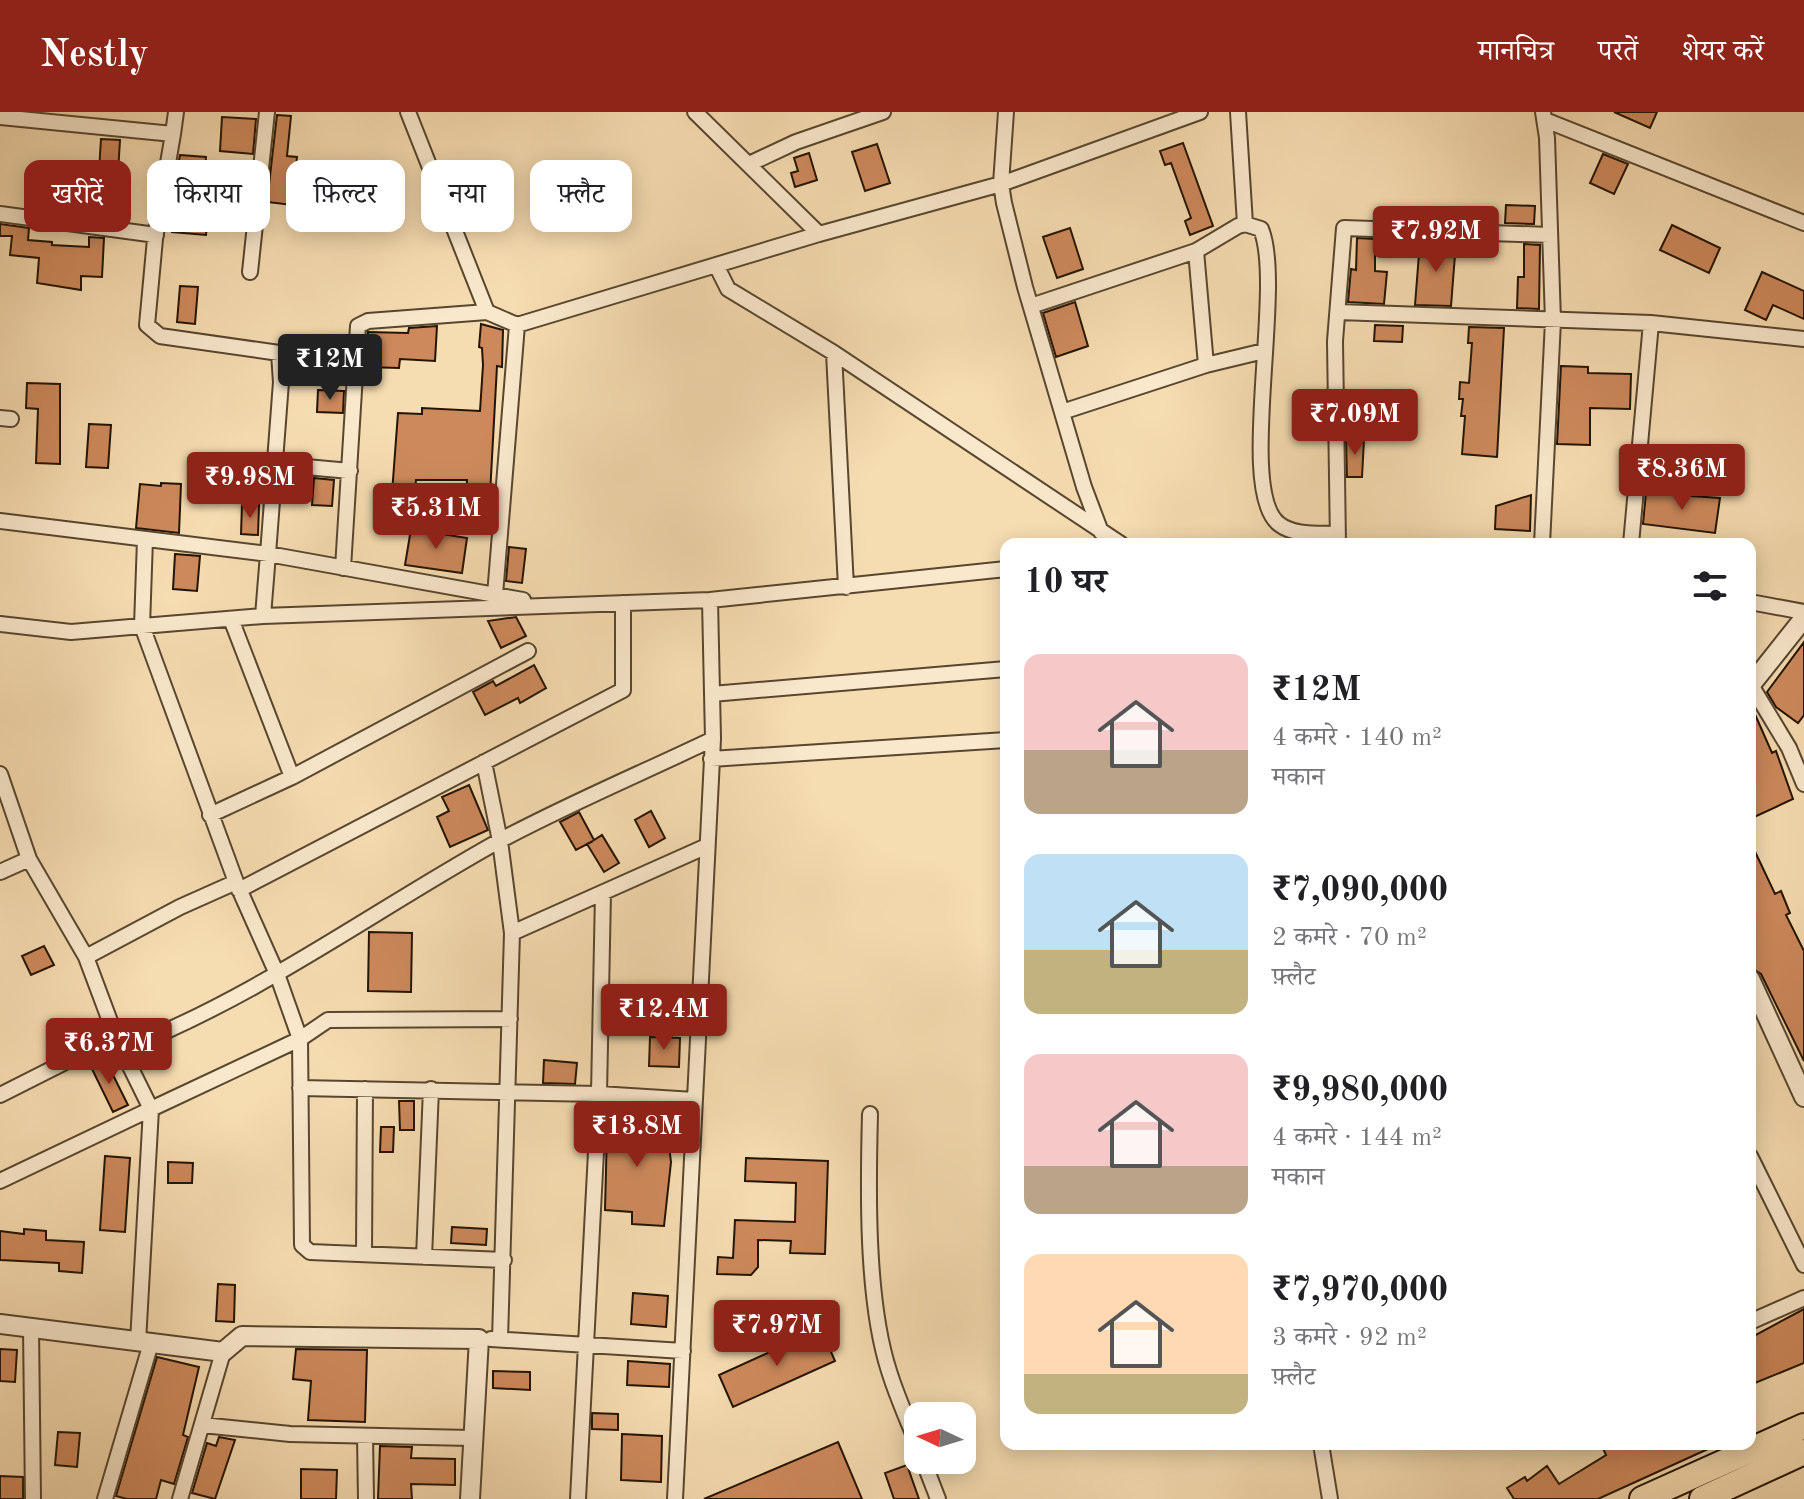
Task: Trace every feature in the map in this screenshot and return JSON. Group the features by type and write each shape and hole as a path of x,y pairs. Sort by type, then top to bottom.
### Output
{"highway":[{"path":"1756,1448 1804,1426"},
{"path":"1642,1499 1751,1450"},
{"path":"1702,1499 1804,1452"}],"street":[{"path":"176,112 146,320 149,330 160,336 279,353 281,382 263,616"},
{"path":"250,272 267,112"},
{"path":"408,112 487,312"},
{"path":"695,112 819,234"},
{"path":"749,164 796,142 883,112"},
{"path":"1006,112 1001,184 1031,306 1101,532"},
{"path":"343,568 358,326 368,321 487,312 517,325 819,234 1001,184 1200,112"},
{"path":"1238,112 1245,224"},
{"path":"1542,538 1553,321 1544,116 1804,223"},
{"path":"0,117 173,134"},
{"path":"0,214 156,235"},
{"path":"1031,306 1196,251 1245,224 1261,229 1269,259 1260,412 1268,512 1289,531 1332,538"},
{"path":"1338,538 1335,341 1341,237 1348,226 1550,235"},
{"path":"1196,251 1206,365"},
{"path":"716,265 728,289 834,353 1111,538"},
{"path":"1338,312 1651,323 1804,339"},
{"path":"1632,538 1651,323"},
{"path":"495,595 517,325"},
{"path":"1062,412 1206,365 1264,351"},
{"path":"834,353 846,587"},
{"path":"273,464 350,471"},
{"path":"0,521 268,554 551,606"},
{"path":"145,539 142,626 237,886 277,974 300,1039 302,1245 310,1252 504,1260"},
{"path":"0,624 71,632 263,616 710,600 1000,570"},
{"path":"675,1499 713,739 710,600"},
{"path":"86,957 180,907 237,886 623,690 623,603"},
{"path":"1756,603 1804,615 1756,678"},
{"path":"231,619 292,777"},
{"path":"210,815 292,777 528,651"},
{"path":"712,694 1000,670"},
{"path":"1756,696 1789,748 1804,784"},
{"path":"0,1095 118,1044 199,1016 277,974 500,841 713,739"},
{"path":"711,759 1000,740"},
{"path":"484,762 500,841 512,933 500,1339"},
{"path":"0,774 29,859 86,957 118,1044 151,1109 144,1342 105,1499"},
{"path":"512,933 707,846"},
{"path":"0,872 29,859"},
{"path":"578,1499 583,1344 599,1094 603,893"},
{"path":"1756,990 1799,1071 1804,1097"},
{"path":"0,1181 300,1039 328,1020 510,1019"},
{"path":"300,1088 599,1094 694,1100"},
{"path":"364,1253 365,1089"},
{"path":"424,1257 431,1089"},
{"path":"870,1114 868,1177 878,1306 888,1369 904,1410"},
{"path":"1756,1168 1804,1265"},
{"path":"1756,1319 1804,1298"},
{"path":"0,1324 223,1352"},
{"path":"31,1328 33,1499"},
{"path":"180,1499 223,1352 242,1336 500,1339 683,1351"},
{"path":"470,1499 471,1438 479,1339"},
{"path":"202,1425 290,1434 471,1438"},
{"path":"365,1436 366,1499"},
{"path":"1322,1450 1330,1499"},
{"path":"928,1474 938,1499"}],"building":[{"path":"1614,112 1657,112 1650,128"},
{"path":"277,115 291,116 287,156 297,157 297,160 286,160 286,204 270,202"},
{"path":"222,117 256,119 253,154 220,151"},
{"path":"101,139 120,140 119,160 100,160"},
{"path":"1183,143 1213,226 1190,235 1185,221 1191,218 1171,163 1165,165 1160,151"},
{"path":"877,144 890,183 865,191 852,152"},
{"path":"809,153 817,180 795,187 791,173 798,171 794,158"},
{"path":"1603,154 1628,164 1614,194 1590,183"},
{"path":"180,155 206,157 206,160 179,160"},
{"path":"1506,205 1535,206 1534,224 1505,223"},
{"path":"0,224 24,227 24,232 29,232 28,240 52,242 52,245 89,247 89,237 104,238 102,277 81,276 81,290 37,283 39,258 10,255 12,236 0,236"},
{"path":"1672,225 1720,248 1709,273 1660,250"},
{"path":"1070,228 1083,269 1057,278 1043,237"},
{"path":"172,232 206,232 206,235"},
{"path":"1357,238 1375,239 1375,271 1387,272 1384,304 1348,302 1351,269 1356,270"},
{"path":"1420,241 1456,242 1451,306 1415,305"},
{"path":"1524,244 1540,245 1539,309 1517,308 1518,277 1524,277"},
{"path":"1762,272 1804,291 1804,319 1773,305 1766,320 1745,310"},
{"path":"180,286 198,287 195,324 177,322"},
{"path":"1075,302 1088,346 1056,357 1043,313"},
{"path":"481,324 503,330 502,367 497,366 488,531 464,529 467,480 416,480 412,522 390,520 398,413 422,414 422,408 480,411 483,365 482,348 479,347"},
{"path":"1375,325 1403,326 1402,342 1374,341"},
{"path":"437,326 435,361 400,359 399,368 366,367 368,332 408,333 409,328"},
{"path":"1469,327 1504,328 1497,457 1462,454 1465,416 1461,416 1463,399 1459,399 1460,382 1469,383 1472,343 1468,343"},
{"path":"1561,366 1588,367 1588,373 1631,374 1630,409 1590,408 1590,445 1557,444"},
{"path":"27,383 60,384 60,464 36,463 38,409 26,408"},
{"path":"318,390 344,391 343,413 317,412"},
{"path":"89,424 111,425 108,468 86,467"},
{"path":"1346,439 1364,439 1362,477 1347,477"},
{"path":"314,478 334,480 332,506 312,505"},
{"path":"161,483 181,484 179,533 136,528 140,484 161,486"},
{"path":"1646,493 1720,498 1715,533 1643,524"},
{"path":"1531,495 1530,531 1495,529 1496,506"},
{"path":"242,504 259,505 258,535 241,534"},
{"path":"411,529 467,538 462,573 405,565"},
{"path":"509,547 526,549 522,583 506,581"},
{"path":"175,554 200,556 197,591 173,589"},
{"path":"516,617 526,636 501,648 488,621"},
{"path":"1804,642 1804,715 1798,723 1776,707 1767,692"},
{"path":"534,665 546,688 520,703 518,698 485,715 473,692 493,681 496,686"},
{"path":"1756,717 1772,753 1776,751 1793,799 1756,816"},
{"path":"469,785 488,830 450,847 437,817 449,811 442,797"},
{"path":"651,811 665,838 649,847 635,820"},
{"path":"579,812 594,840 602,835 619,863 604,872 587,844 576,850 560,822"},
{"path":"1756,854 1775,894 1781,891 1790,913 1786,915 1804,951 1804,1061 1761,974 1756,971"},
{"path":"369,932 412,933 411,992 368,991"},
{"path":"44,946 54,965 31,975 22,956"},
{"path":"614,985 640,985 640,1001 614,1001"},
{"path":"650,1037 680,1038 679,1067 649,1066"},
{"path":"105,1059 128,1105 113,1112 91,1067"},
{"path":"544,1060 577,1063 575,1084 543,1083"},
{"path":"399,1101 414,1101 414,1130 400,1130"},
{"path":"612,1105 640,1107 638,1130 664,1131 664,1138 668,1138 671,1162 664,1226 632,1224 632,1212 605,1210 607,1131 611,1131"},
{"path":"381,1127 394,1127 393,1152 380,1152"},
{"path":"105,1156 130,1158 125,1232 100,1230"},
{"path":"746,1158 828,1161 825,1254 790,1253 791,1241 758,1240 758,1267 751,1275 717,1274 718,1257 733,1258 735,1220 795,1222 796,1183 745,1181"},
{"path":"168,1162 193,1163 192,1183 168,1183"},
{"path":"452,1227 487,1229 486,1245 451,1243"},
{"path":"24,1229 46,1231 46,1240 84,1242 82,1273 59,1271 59,1263 0,1260 0,1231 24,1234"},
{"path":"218,1284 235,1285 234,1322 216,1321"},
{"path":"633,1293 668,1296 666,1327 631,1324"},
{"path":"1804,1309 1804,1363 1756,1383 1756,1335"},
{"path":"821,1329 835,1361 733,1407 719,1375"},
{"path":"0,1349 17,1350 15,1382 0,1381"},
{"path":"296,1349 367,1350 365,1422 308,1420 311,1381 293,1379"},
{"path":"157,1357 199,1367 183,1435 188,1437 174,1484 161,1480 156,1499 127,1499 116,1496"},
{"path":"628,1361 670,1364 669,1387 627,1385"},
{"path":"493,1371 530,1372 530,1390 493,1388"},
{"path":"592,1413 618,1414 618,1430 592,1429"},
{"path":"58,1432 80,1433 77,1467 55,1465"},
{"path":"622,1434 662,1436 661,1482 621,1480"},
{"path":"219,1437 235,1440 215,1499 192,1493 207,1443 216,1446"},
{"path":"838,1442 862,1499 704,1499"},
{"path":"380,1446 412,1447 411,1458 455,1459 455,1485 411,1484 412,1499 378,1499"},
{"path":"1604,1450 1706,1450 1598,1499 1514,1499 1507,1488 1525,1477 1527,1481 1547,1466 1559,1484 1606,1455"},
{"path":"904,1466 904,1474 910,1474 919,1499 894,1499 885,1473"},
{"path":"301,1469 337,1470 336,1499 301,1499"},
{"path":"0,1476 23,1477 23,1499 0,1499"}]}
